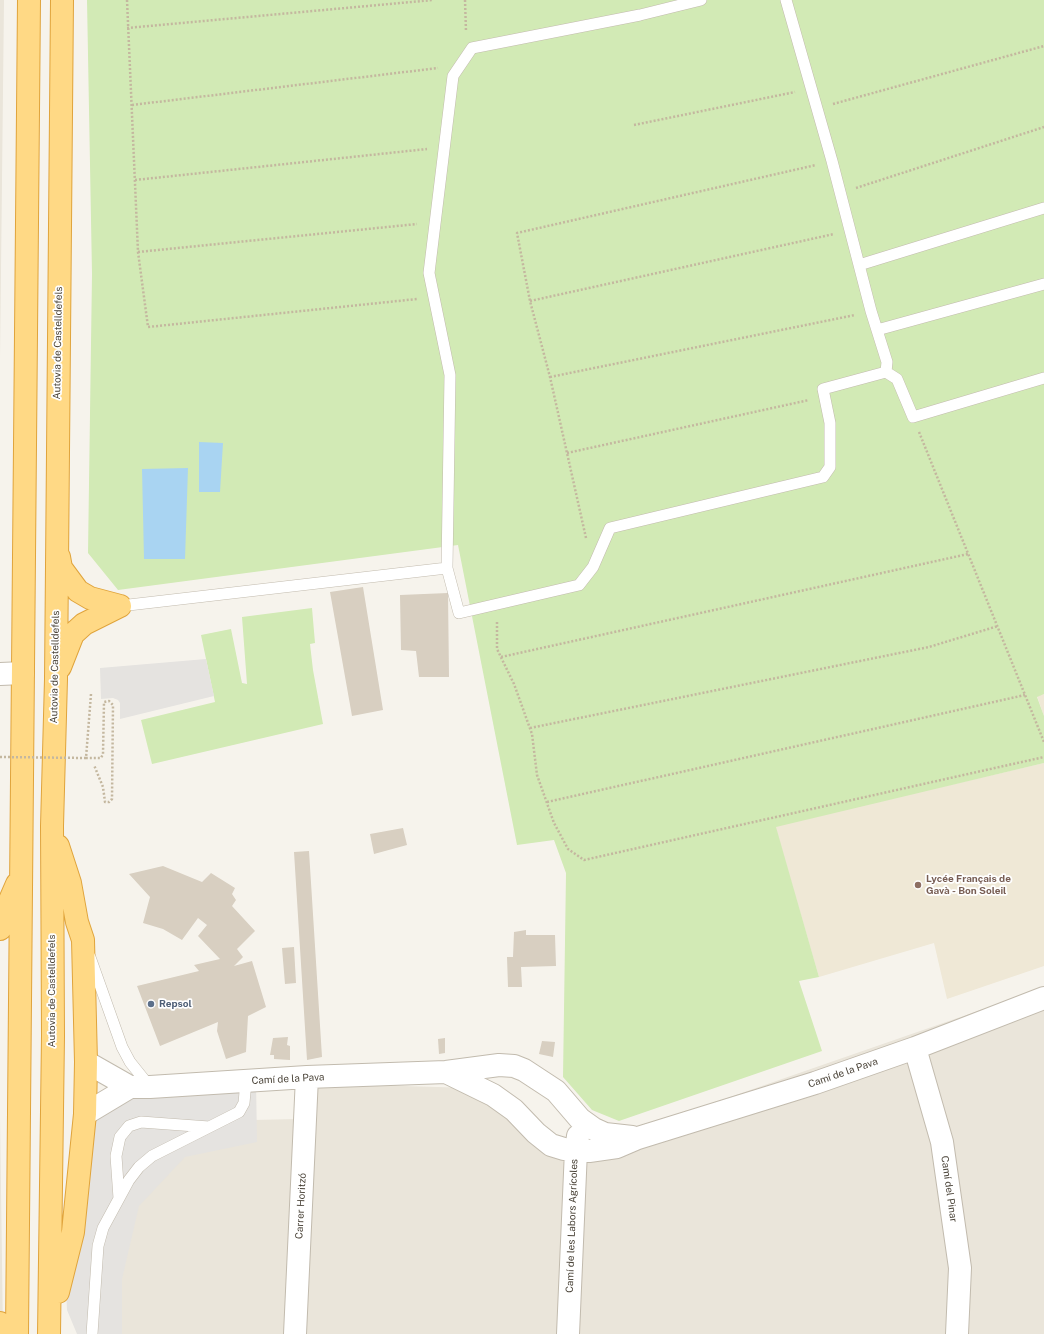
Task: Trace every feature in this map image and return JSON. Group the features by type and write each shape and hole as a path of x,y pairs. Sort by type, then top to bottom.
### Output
{"highway":[{"path":"17,1334 29,0"},
{"name":"Autovia de Castelldefels","path":"49,1331 53,1036 52,826 56,679 56,543 62,0"},
{"path":"56,543 61,568 78,591 90,598 120,606"},
{"path":"56,679 73,634 84,624 120,606"},
{"path":"49,1331 73,1232 85,1114 86,1062 83,940 77,922 70,883 52,826"},
{"path":"0,929 3,916 21,876"},
{"path":"0,1323 5,1334"}],"street":[{"path":"0,674 23,673"},
{"name":"Camí de la Pava","path":"446,1072 493,1095 514,1110 536,1133 551,1145 564,1149 588,1151 617,1146 638,1138 815,1083 915,1048 1044,998"},
{"name":"Camí del Pinar","path":"915,1048 942,1142 960,1268 957,1334"},
{"path":"86,1062 140,1087"},
{"name":"Camí de la Pava","path":"85,1114 140,1087 246,1082 307,1077 446,1072 499,1065 514,1066 524,1070 556,1091 580,1119 594,1129 605,1134 638,1138"},
{"name":"Carrer Horitzó","path":"295,1334 307,1077"},
{"name":"Camí de les Labors Agrícoles","path":"568,1334 576,1150 580,1119"}],"lane":[{"path":"701,0 640,15 472,48 454,76 429,273 450,375 447,568 458,613 579,585 593,567 610,528 823,477 830,467 830,423 824,389 886,372 897,379 913,417 1044,378"},
{"path":"786,0 832,161 871,311 887,362 886,372"},
{"path":"859,265 1044,208"},
{"path":"877,330 1044,284"},
{"path":"120,606 447,568"},
{"path":"83,940 122,1047 140,1087"},
{"path":"92,1334 98,1246 103,1228 129,1180 138,1167 152,1156 239,1112 244,1103 246,1082"},
{"path":"119,1199 116,1156 120,1137 129,1126 141,1122 210,1127"}],"path":[{"path":"127,0 127,28 132,105 138,252 148,327 434,297"},
{"path":"127,28 433,0"},
{"path":"465,0 468,55"},
{"path":"817,108 1044,46"},
{"path":"132,105 460,66"},
{"path":"634,125 811,89"},
{"path":"840,193 1044,127"},
{"path":"135,180 445,148"},
{"path":"593,567 550,377 530,301 517,233 832,161"},
{"path":"138,252 435,222"},
{"path":"530,301 850,231"},
{"path":"550,377 871,311"},
{"path":"567,453 825,396"},
{"path":"913,417 1044,742"},
{"path":"501,657 968,554"},
{"path":"497,604 497,649 514,684 532,734 537,775 554,823 568,849 584,860 1044,757"},
{"path":"530,728 929,647 998,626"},
{"path":"86,758 91,694"},
{"path":"547,802 1025,695"},
{"path":"0,757 101,758 103,754 104,702 109,701 113,705 112,799 109,802 105,802 102,787 94,765"}],"shaded area":[{"path":"0,0 4,0 0,361"},
{"path":"206,659 214,696 120,719 120,703 118,700 113,698 101,699 100,668"},
{"path":"1044,694 1044,716 1037,696"},
{"name":"Lycée Français de Gavà - Bon Soleil","path":"1044,763 1044,966 947,999 934,943 819,977 775,826"},
{"path":"1044,988 1044,1334 99,1334 142,1171 252,1120 298,1119 301,1083 471,1088 566,1154"},
{"path":"256,1080 257,1142 185,1157 139,1206 122,1279 122,1334 77,1334 67,1310 65,1267 85,1114 130,1087"},
{"path":"0,1115 3,1334 0,1334"}],"green space":[{"path":"87,0 1044,0 1044,694 1037,697 1044,716 1044,763 776,827 819,977 799,981 822,1051 619,1121 592,1110 563,1077 566,873 554,840 517,845 458,545 118,590 88,553 92,274"},
{"path":"312,608 315,643 310,644 313,670 323,724 152,764 141,720 215,702 201,635 231,629 242,683 247,684 242,617"}],"water":[{"path":"199,442 223,443 220,492 199,492"},
{"path":"188,468 185,559 144,559 142,469"}],"building":[{"path":"363,587 383,710 352,716 330,592"},
{"path":"448,593 449,677 419,677 416,651 401,650 400,595"},
{"path":"403,828 407,845 374,854 370,834"},
{"path":"309,851 322,1057 307,1060 294,852"},
{"path":"163,866 202,882 211,873 235,888 232,894 236,900 232,906 255,931 237,949 243,957 234,966 252,961 266,1007 248,1016 246,1052 226,1059 217,1031 218,1022 160,1046 137,986 199,971 194,965 220,959 198,936 207,925 198,918 182,940 163,929 143,923 150,897 129,874"},
{"path":"526,930 526,935 555,935 556,966 521,967 522,987 508,987 507,957 513,957 514,932"},
{"path":"294,947 296,983 285,984 282,948"},
{"path":"288,1037 287,1045 290,1046 290,1060 274,1059 274,1055 270,1055 273,1038"},
{"path":"445,1038 445,1053 439,1054 438,1039"},
{"path":"542,1041 555,1042 553,1057 539,1054"}],"place":[{"name":"Lycée Français de Gavà - Bon Soleil","path":"918,885"},
{"name":"Repsol","path":"151,1004"}]}
